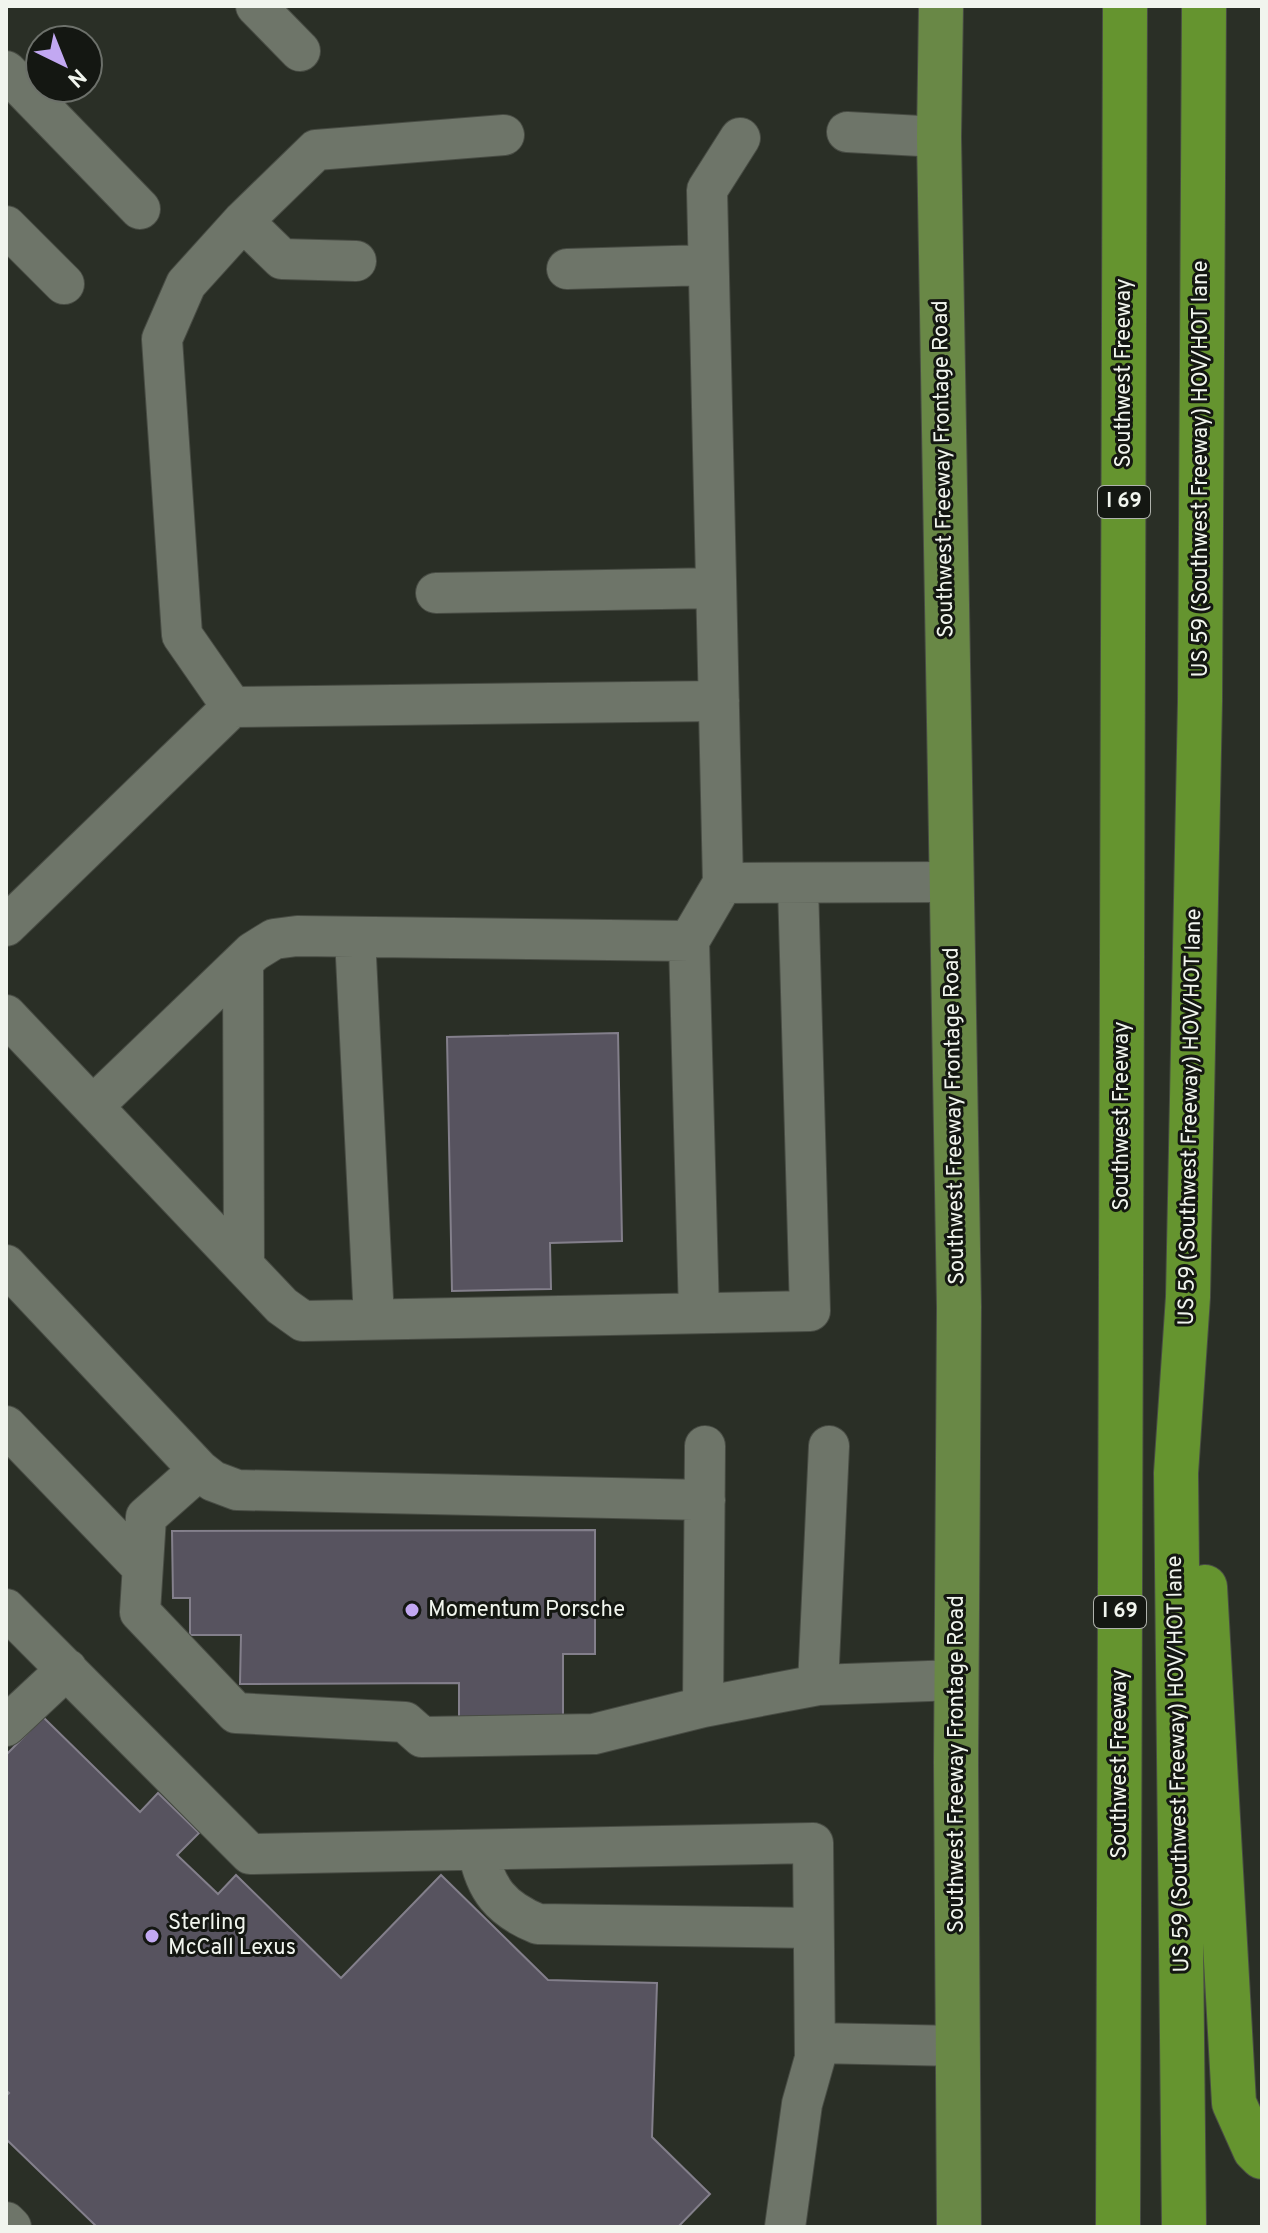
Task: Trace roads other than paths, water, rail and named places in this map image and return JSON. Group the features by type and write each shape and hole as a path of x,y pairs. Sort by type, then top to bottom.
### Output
{"highway":[{"path":"1097,6 1125,56"},
{"name":"Southwest Freeway","path":"1118,2227 1125,6"},
{"name":"US 59 (Southwest Freeway) HOV/HOT lane","path":"1184,2227 1176,1473 1188,1297 1200,685 1204,6"},
{"path":"1188,1297 1234,2103 1255,2150 1262,2157"}],"main road":[{"name":"Southwest Freeway Frontage Road","path":"941,6 939,137 959,1307 959,2227"}],"lane":[{"path":"256,6 300,51"},
{"path":"6,71 140,209"},
{"path":"847,132 939,137"},
{"path":"232,707 182,635 162,339 186,284 243,221 316,150 504,135"},
{"path":"699,1313 689,941 723,883 707,190 740,138"},
{"path":"243,221 282,259 356,261"},
{"path":"6,226 64,284"},
{"path":"567,269 708,265"},
{"path":"436,593 716,588"},
{"path":"6,926 232,707 719,701"},
{"path":"723,883 951,882"},
{"path":"6,1015 282,1306 303,1321 810,1311 798,885"},
{"path":"93,1106 243,962 274,939 297,936 689,941"},
{"path":"355,937 374,1319"},
{"path":"243,962 244,1266"},
{"path":"6,1265 199,1470 213,1481 237,1490 705,1500"},
{"path":"6,1426 141,1566"},
{"path":"703,1707 705,1446"},
{"path":"818,1685 829,1446"},
{"path":"199,1470 146,1517 140,1612 236,1713 405,1722 422,1737 594,1734 703,1707 818,1685 957,1680"},
{"path":"6,1609 250,1854 813,1843 815,2058 802,2104 785,2227"},
{"path":"6,1726 67,1669"},
{"path":"478,1850 483,1876 502,1903 538,1924 813,1928"},
{"path":"815,2043 958,2046"},
{"path":"6,2222 11,2227"}],"place":[{"name":"Momentum Porsche","path":"412,1610"},
{"name":"Sterling McCall Lexus","path":"152,1936"}]}
